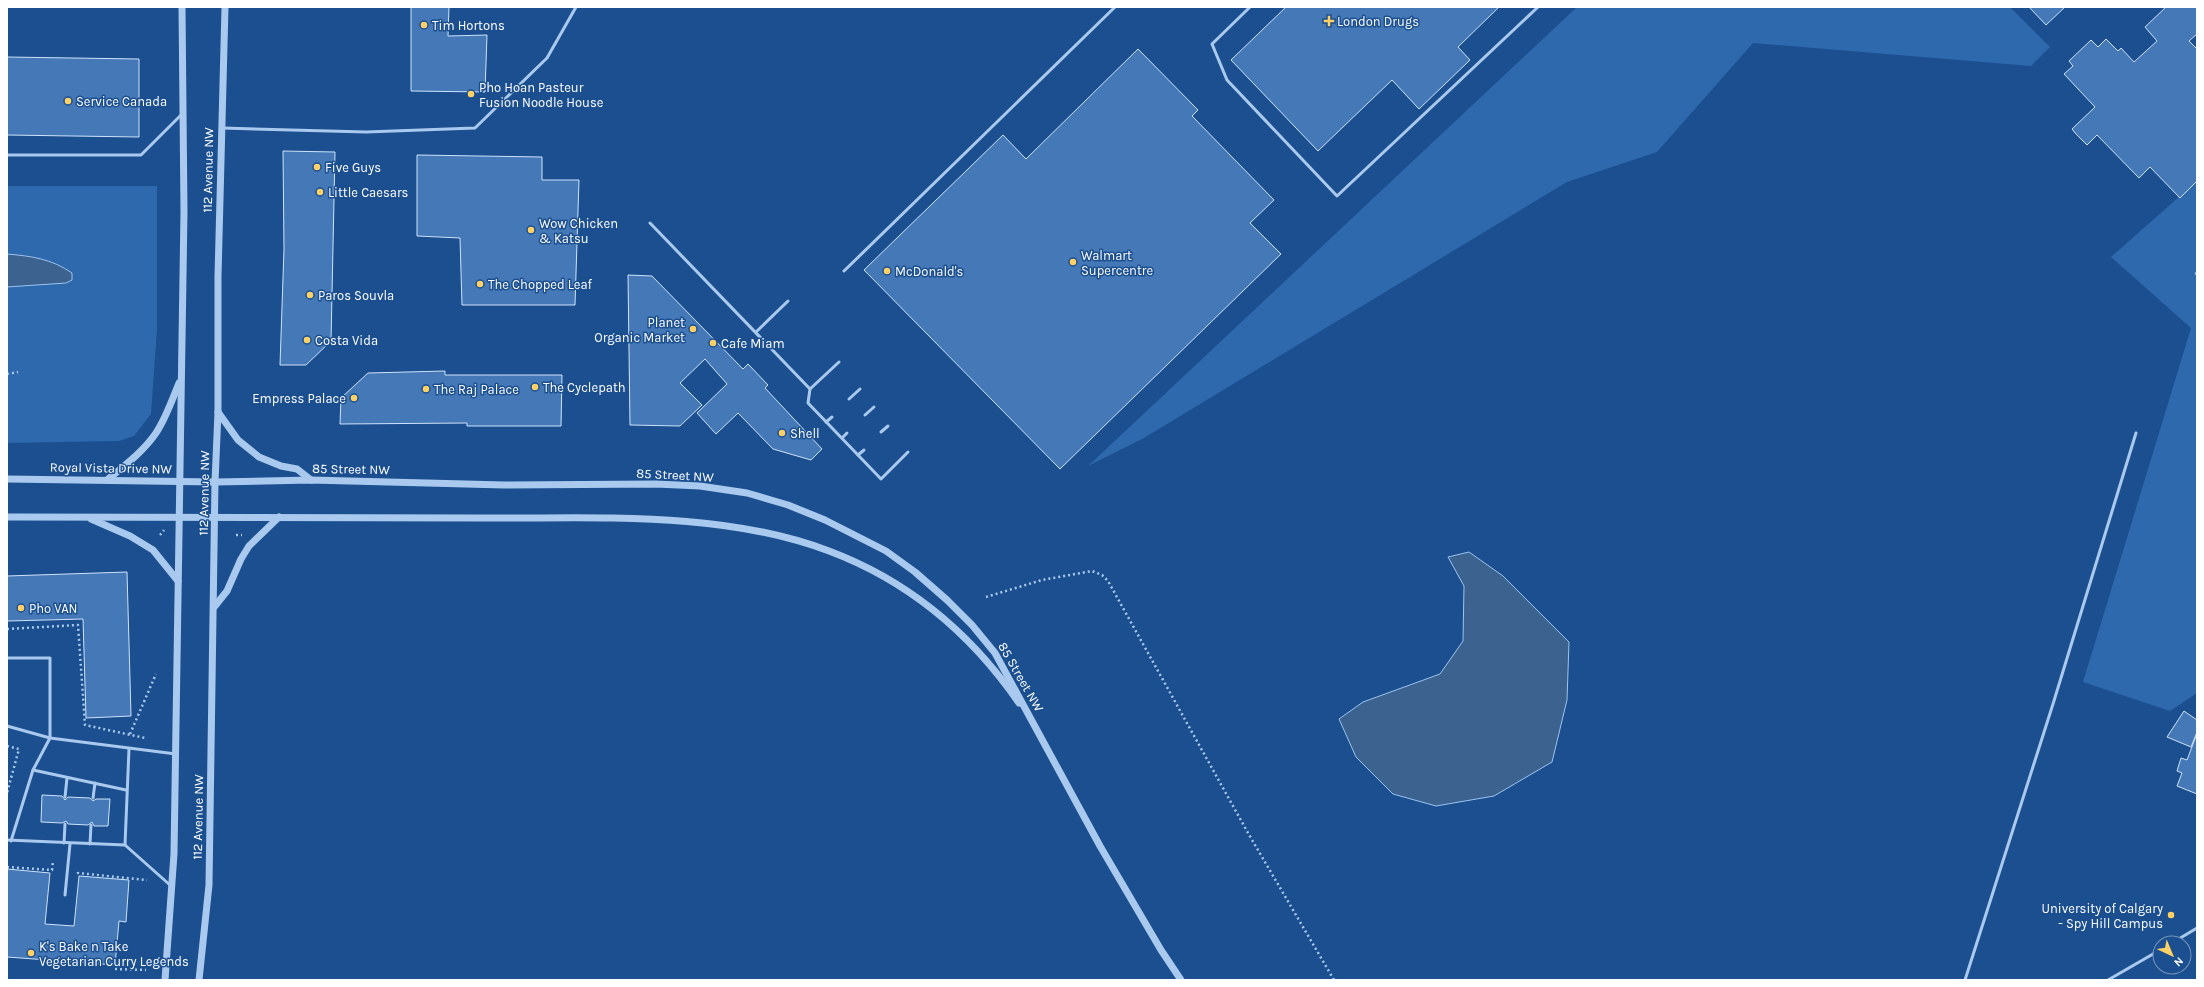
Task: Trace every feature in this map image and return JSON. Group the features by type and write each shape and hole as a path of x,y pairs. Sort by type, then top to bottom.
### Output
{"street":[{"name":"112 Avenue NW","path":"165,980 172,887 176,754 180,379 184,212 182,7"},
{"name":"112 Avenue NW","path":"199,980 209,885 215,606 215,482 218,412 218,276 225,7"},
{"path":"107,480 136,456 156,433 165,418 180,379"},
{"path":"218,412 238,440 259,457 281,466 297,469 311,480"},
{"name":"Royal Vista Drive NW","path":"7,479 215,482"},
{"name":"85 Street NW","path":"215,482 311,480 496,485 700,486 747,493 788,505 825,520 886,551 915,572 972,624 995,653 1100,846 1161,950 1181,980"},
{"path":"7,517 215,519"},
{"path":"87,517 130,536 153,550 179,582"},
{"path":"215,606 227,591 241,559 249,546 279,517"},
{"name":"85 Street NW","path":"215,519 279,517 673,521 725,525 771,534 826,549 861,564 918,596 947,621 974,648 1008,688 1036,728"}],"lane":[{"path":"221,128 366,132 475,128 547,58 576,7"},
{"path":"844,271 1114,7"},
{"path":"1250,7 1212,44 1227,80 1337,196 1538,7"},
{"path":"7,155 141,155 183,113"},
{"path":"650,223 810,389"},
{"path":"756,332 788,301"},
{"path":"839,362 810,389 808,403 881,479 908,452"},
{"path":"849,399 860,388"},
{"path":"865,415 874,407"},
{"path":"826,422 832,417"},
{"path":"882,432 888,426"},
{"path":"842,438 847,433"},
{"path":"1965,980 2053,704 2136,433"},
{"path":"858,455 864,450"},
{"path":"7,658 50,658 50,738 33,770 9,840 70,844 124,845 172,887"},
{"path":"7,726 50,738 176,754"},
{"path":"124,845 129,749"},
{"path":"33,770 126,790"},
{"path":"66,797 67,778"},
{"path":"93,798 95,783"},
{"path":"64,843 65,824"},
{"path":"90,825 90,844"},
{"path":"65,895 70,844"},
{"path":"2185,935 2197,928"},
{"path":"2108,980 2152,955"}],"path":[{"path":"7,374 18,372"},
{"path":"160,535 164,530"},
{"path":"236,535 242,535"},
{"path":"986,597 1042,580 1092,571 1102,575 1108,580 1248,833 1334,980"},
{"path":"7,629 78,625 85,725 148,738"},
{"path":"130,734 156,674"},
{"path":"7,746 19,749 7,793"},
{"path":"7,867 52,870 53,862"},
{"path":"78,873 152,880"},
{"path":"115,969 146,970"}],"shaded area":[{"path":"1577,7 2010,7 2050,47 2031,66 1753,43 1657,152 1567,182 1144,438 1088,466"},
{"path":"2197,181 2197,693 2170,711 2083,682 2191,328 2111,257"},
{"path":"7,186 157,186 157,329 151,414 134,436 119,441 7,443"},
{"path":"7,254 33,257 57,264 72,273 72,280 66,283 7,287"},
{"path":"1469,552 1503,576 1569,642 1567,700 1552,762 1494,796 1436,806 1393,794 1356,757 1339,719 1363,702 1440,674 1463,641 1464,586 1448,557"}],"building":[{"path":"411,7 449,7 448,36 487,35 485,92 411,91"},
{"path":"1286,7 1499,7 1458,47 1470,60 1419,109 1392,80 1318,151 1231,60"},
{"path":"2029,7 2065,7 2046,25"},
{"path":"2166,7 2197,7 2197,34 2189,41 2197,49 2197,181 2180,198 2150,167 2139,178 2097,135 2087,145 2076,134 2072,129 2095,107 2064,74 2073,66 2069,61 2091,40 2098,47 2106,39 2118,51 2121,48 2134,62 2157,41 2145,27"},
{"name":"Walmart Supercentre","path":"1138,49 1198,110 1192,116 1274,200 1250,223 1281,254 1060,469 864,270 1003,135 1026,159"},
{"path":"7,57 139,59 139,137 7,135"},
{"path":"283,151 335,152 331,341 306,365 280,365 284,249"},
{"path":"417,155 542,157 542,180 579,180 575,305 462,305 460,238 417,236"},
{"path":"628,275 652,276 743,369 748,364 768,385 765,388 822,449 811,460 773,449 738,413 716,434 697,413 727,384 705,359 680,383 702,405 680,426 630,425"},
{"path":"445,371 445,375 562,375 561,426 467,426 467,423 340,424 341,398 368,373"},
{"path":"127,572 131,716 86,718 83,619 7,621 7,576"},
{"path":"2184,711 2197,720 2197,732 2191,747 2167,737"},
{"path":"2196,736 2197,794 2177,786 2182,773 2177,771 2181,758 2187,760"},
{"path":"42,795 62,796 65,800 68,797 90,798 93,801 96,799 110,799 108,826 94,826 92,822 88,825 68,824 66,821 62,823 41,822"},
{"path":"7,869 50,873 45,924 74,926 79,876 129,880 126,922 119,921 115,965 7,957"}],"place":[{"name":"London Drugs","path":"1329,21"},
{"name":"Tim Hortons","path":"424,25"},
{"name":"Pho Hoan Pasteur Fusion Noodle House","path":"471,94"},
{"name":"Service Canada","path":"68,101"},
{"name":"Five Guys","path":"317,167"},
{"name":"Little Caesars","path":"320,192"},
{"name":"Wow Chicken & Katsu","path":"531,230"},
{"name":"Walmart Supercentre","path":"1073,262"},
{"name":"McDonald's","path":"887,271"},
{"name":"The Chopped Leaf","path":"480,284"},
{"name":"Paros Souvla","path":"310,295"},
{"name":"Planet Organic Market","path":"693,329"},
{"name":"Costa Vida","path":"307,340"},
{"name":"Cafe Miam","path":"713,343"},
{"name":"The Cyclepath","path":"535,387"},
{"name":"The Raj Palace","path":"426,389"},
{"name":"Empress Palace","path":"354,398"},
{"name":"Shell","path":"782,433"},
{"name":"Pho VAN","path":"21,608"},
{"name":"University of Calgary - Spy Hill Campus","path":"2171,915"},
{"name":"K's Bake n Take Vegetarian Curry Legends","path":"31,953"}]}
